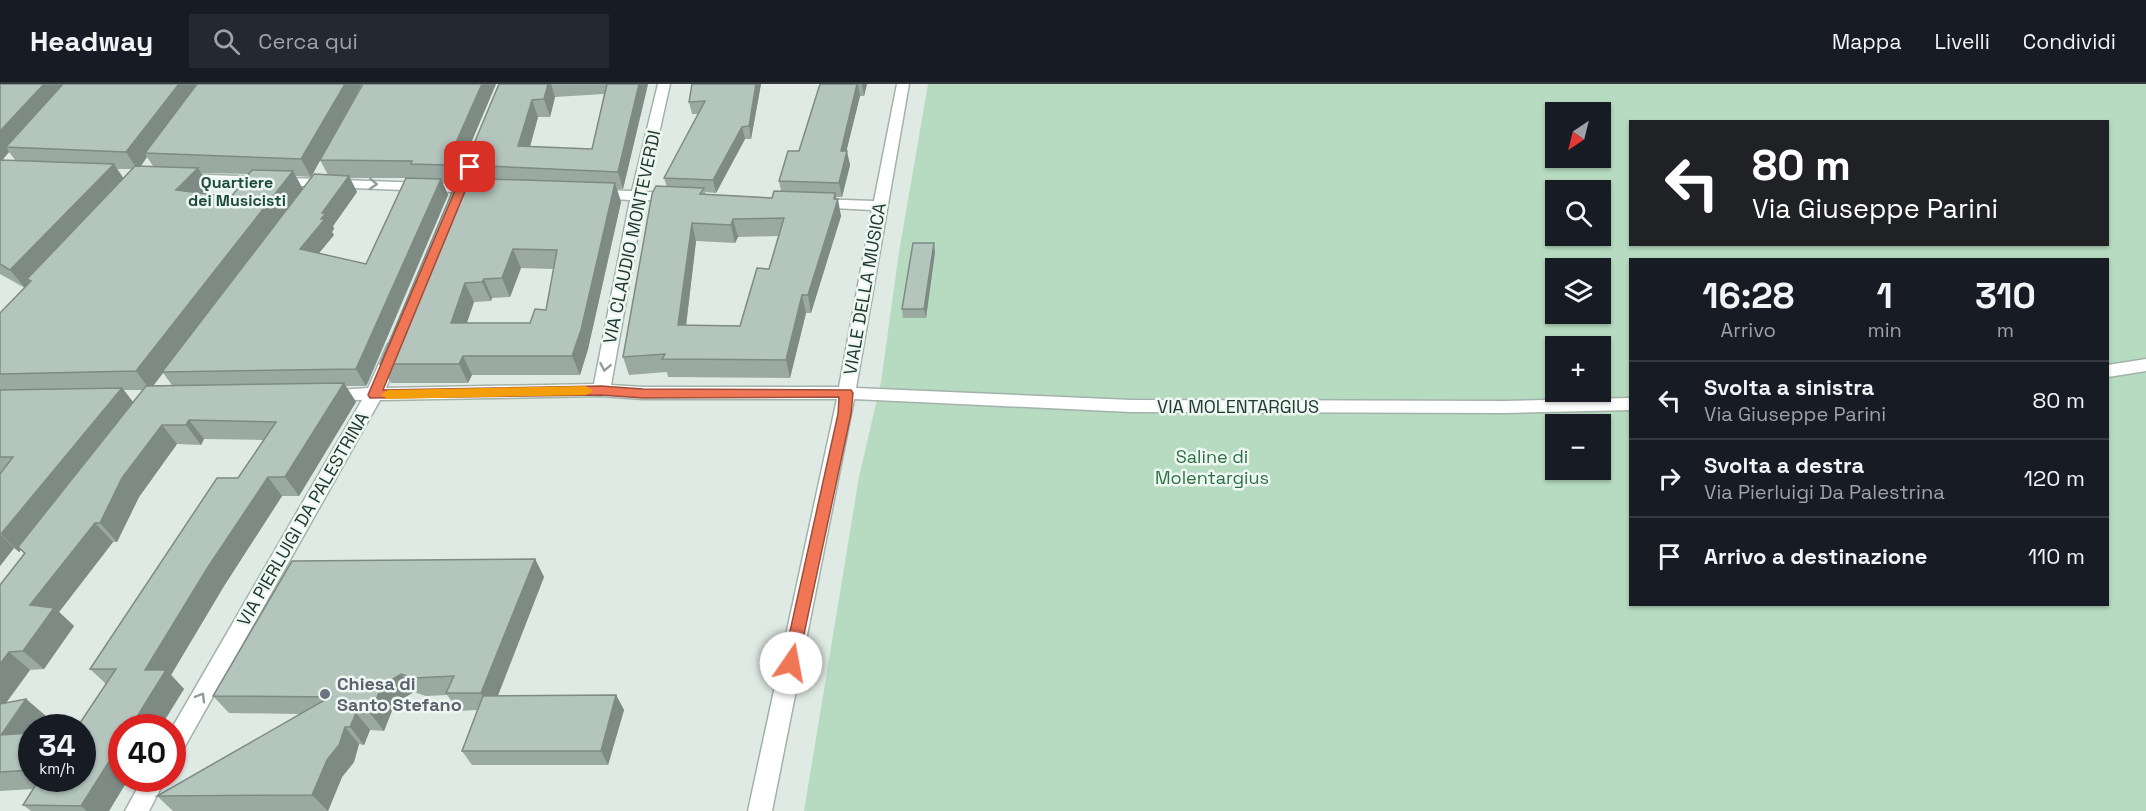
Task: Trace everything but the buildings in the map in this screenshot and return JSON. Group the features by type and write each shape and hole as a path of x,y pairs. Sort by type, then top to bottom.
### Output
{"street":[{"name":"VIA CLAUDIO MONTEVERDI","path":"601,390 638,195 664,84"},
{"name":"VIALE DELLA MUSICA","path":"760,811 844,414 879,206 903,84"},
{"path":"305,200 327,165"},
{"path":"454,206 470,167"},
{"path":"167,177 497,190"},
{"path":"579,193 695,198"},
{"path":"798,202 879,206"},
{"name":"VIA PIERLUIGI DA PALESTRINA","path":"186,724 374,395 401,332"},
{"path":"2109,371 2146,365"},
{"name":"VIA MOLENTARGIUS","path":"317,396 601,390 643,393 846,393 1131,406 1505,407 1629,404"},
{"path":"137,811 147,792"}],"green space":[{"name":"Saline di Molentargius","path":"928,84 2146,84 2146,811 804,811 859,477 881,382 899,252"}],"slow traffic":[{"path":"388,395 586,391"}],"place":[{"name":"Chiesa di Santo Stefano","path":"325,694"}],"district":[{"name":"Quartiere dei Musicisti","path":"237,191"}],"route":[{"path":"470,167 374,395 601,390 643,393 846,393 844,414 791,663"}]}
